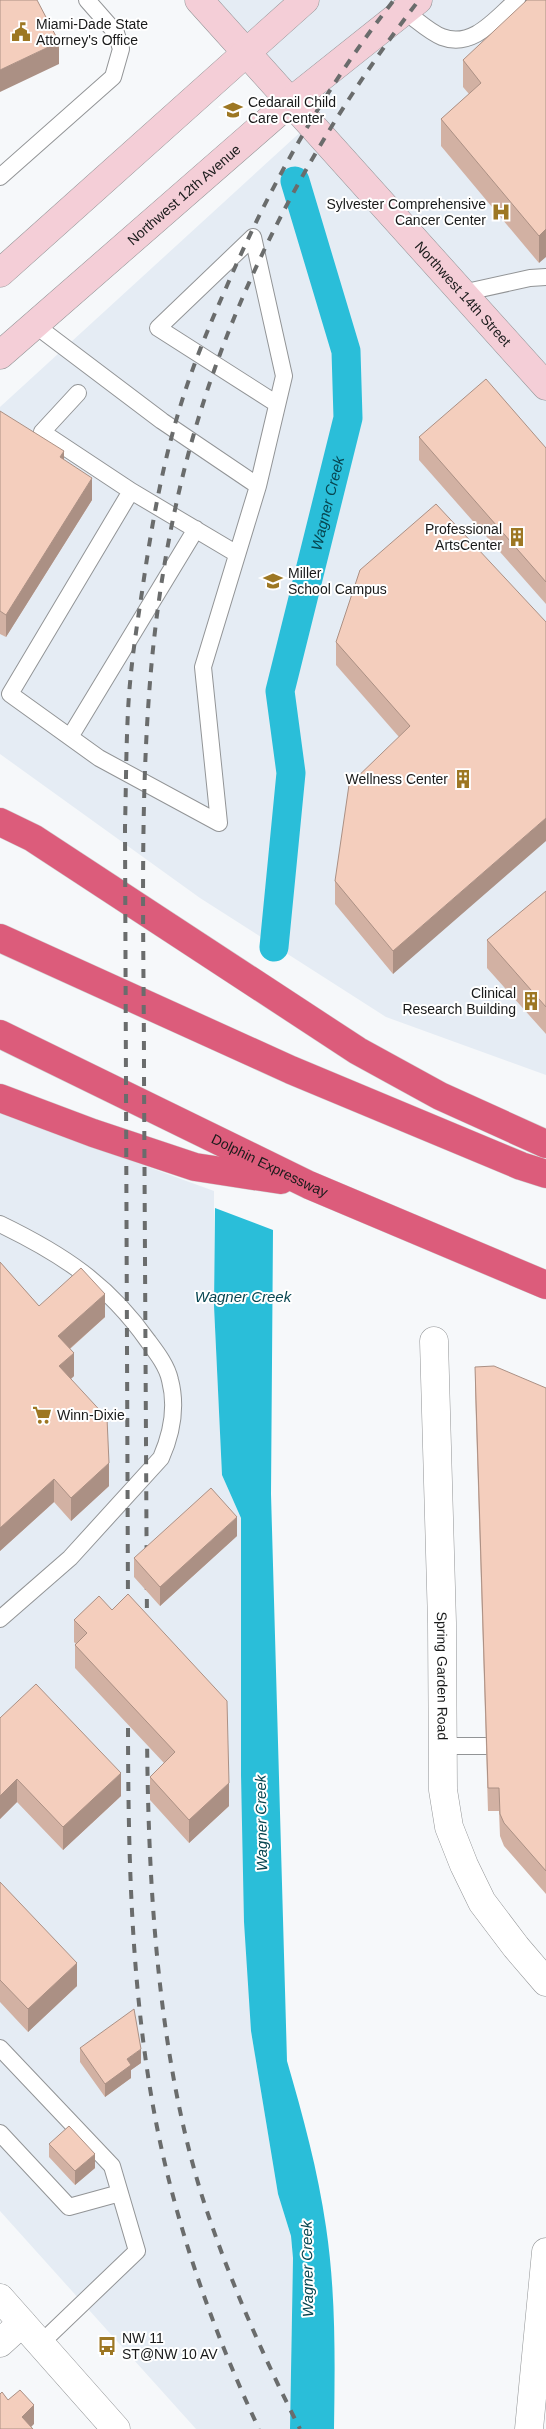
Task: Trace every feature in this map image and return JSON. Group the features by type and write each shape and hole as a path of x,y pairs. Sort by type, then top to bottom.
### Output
{"highway":[{"path":"0,808 33,838"},
{"path":"0,822 33,838 358,1050 440,1096 546,1144"},
{"path":"0,938 291,1070 521,1166 546,1174"},
{"name":"Dolphin Expressway","path":"0,1034 310,1185 546,1285"},
{"path":"0,1039 40,1055"},
{"path":"0,1098 93,1133 195,1167 310,1185"}],"main road":[{"name":"Northwest 14th Street","path":"199,0 546,386"},
{"path":"0,274 305,0"},
{"name":"Northwest 12th Avenue","path":"0,355 290,102 411,5"}],"street":[{"name":"Spring Garden Road","path":"434,1341 442,1623 444,1799 449,1827 464,1865 482,1902 497,1924 546,1982"},
{"path":"530,2429 546,2252"},
{"path":"0,2298 116,2429"},
{"path":"0,2343 22,2323"}],"lane":[{"path":"0,177 113,77 122,49 116,33 87,0"},
{"path":"411,5 442,37 467,40 517,0"},
{"path":"131,491 10,694 99,758 219,823 203,667 258,486 284,376 253,237 158,328 277,404"},
{"path":"462,293 530,278 546,277"},
{"path":"35,325 162,421 258,486"},
{"path":"78,393 42,432 131,491 237,554"},
{"path":"70,737 196,529"},
{"path":"0,1224 42,1244 68,1261 104,1289 135,1323 160,1356 170,1379 174,1401 173,1422 169,1441 161,1458 70,1558 0,1619"},
{"path":"442,1746 486,1746"},
{"path":"0,2048 112,2166 138,2251 40,2344"},
{"path":"0,2133 69,2207 120,2193"}],"shaded area":[{"name":"Miller School Campus","path":"197,0 546,0 546,1075 386,1017 200,898 0,754 0,407 306,127"},
{"path":"0,1113 214,1191 214,1306 222,1475 241,1518 241,1775 251,2031 278,2194 291,2236 293,2257 290,2429 196,2429 0,2211"}],"water":[{"name":"Wagner Creek","path":"215,1208 273,1230 271,1494 287,2061 314,2164 323,2206 329,2252 334,2328 334,2429 290,2429 293,2258 291,2236 278,2194 251,2031 244,1922 241,1775 241,1518 222,1475 214,1306"}],"building":[{"name":"Miami-Dade State Attorney's Office","path":"0,0 37,0 59,42 0,70"},
{"path":"527,0 546,0 546,229 539,236 441,119 481,83 463,60"},
{"name":"Professional ArtsCenter","path":"486,379 546,448 546,582 419,437"},
{"path":"0,411 64,451 60,457 92,478 6,615 0,611"},
{"name":"Wellness Center","path":"436,504 546,622 546,818 393,951 335,881 349,785 410,726 336,642 360,570"},
{"path":"546,891 546,1007 487,940"},
{"name":"Winn-Dixie","path":"0,1262 39,1306 81,1268 105,1294 58,1336 74,1353 59,1366 107,1418 109,1463 71,1498 54,1479 0,1528"},
{"path":"494,1366 546,1388 546,1871 504,1823 500,1814 499,1788 488,1788 475,1367"},
{"path":"211,1488 237,1517 160,1587 134,1558"},
{"path":"128,1594 227,1701 229,1783 189,1820 150,1777 175,1752 75,1645 87,1633 74,1620 99,1596 112,1610"},
{"path":"36,1684 121,1773 63,1827 17,1779 0,1796 0,1718"},
{"path":"0,1882 77,1963 28,2009 0,1980"},
{"path":"134,2009 141,2049 127,2059 131,2065 105,2084 80,2048"},
{"path":"69,2126 95,2154 75,2171 49,2144"},
{"path":"20,2390 34,2405 22,2417 33,2429 0,2429 0,2394 2,2392 8,2400"}],"waterway":[{"name":"Wagner Creek","path":"274,947 291,773 280,691 348,418 346,351 295,181"}],"railway":[{"path":"128,1607 126,769 130,681 149,545 163,474 181,404 202,346 243,250 280,175 322,103 369,33 394,0"},
{"path":"147,1626 144,815 145,763 152,659 164,565 184,471 201,410 241,301 265,247 321,144 352,95 419,0"},
{"path":"128,1710 130,1859 135,1958 139,2008 153,2106 171,2189 196,2271 225,2351 259,2429"},
{"path":"147,1731 150,1847 158,1966 165,2025 187,2141 202,2196 234,2286 259,2344 300,2429"}],"place":[{"name":"Miami-Dade State Attorney's Office","path":"21,32"},
{"name":"Cedarail Child Care Center","path":"233,110"},
{"name":"Sylvester Comprehensive Cancer Center","path":"501,212"},
{"name":"Professional ArtsCenter","path":"517,537"},
{"name":"Miller School Campus","path":"273,581"},
{"name":"Wellness Center","path":"463,779"},
{"name":"Clinical Research Building","path":"531,1001"},
{"name":"Winn-Dixie","path":"42,1415"},
{"name":"NW 11 ST@NW 10 AV","path":"107,2346"}]}
